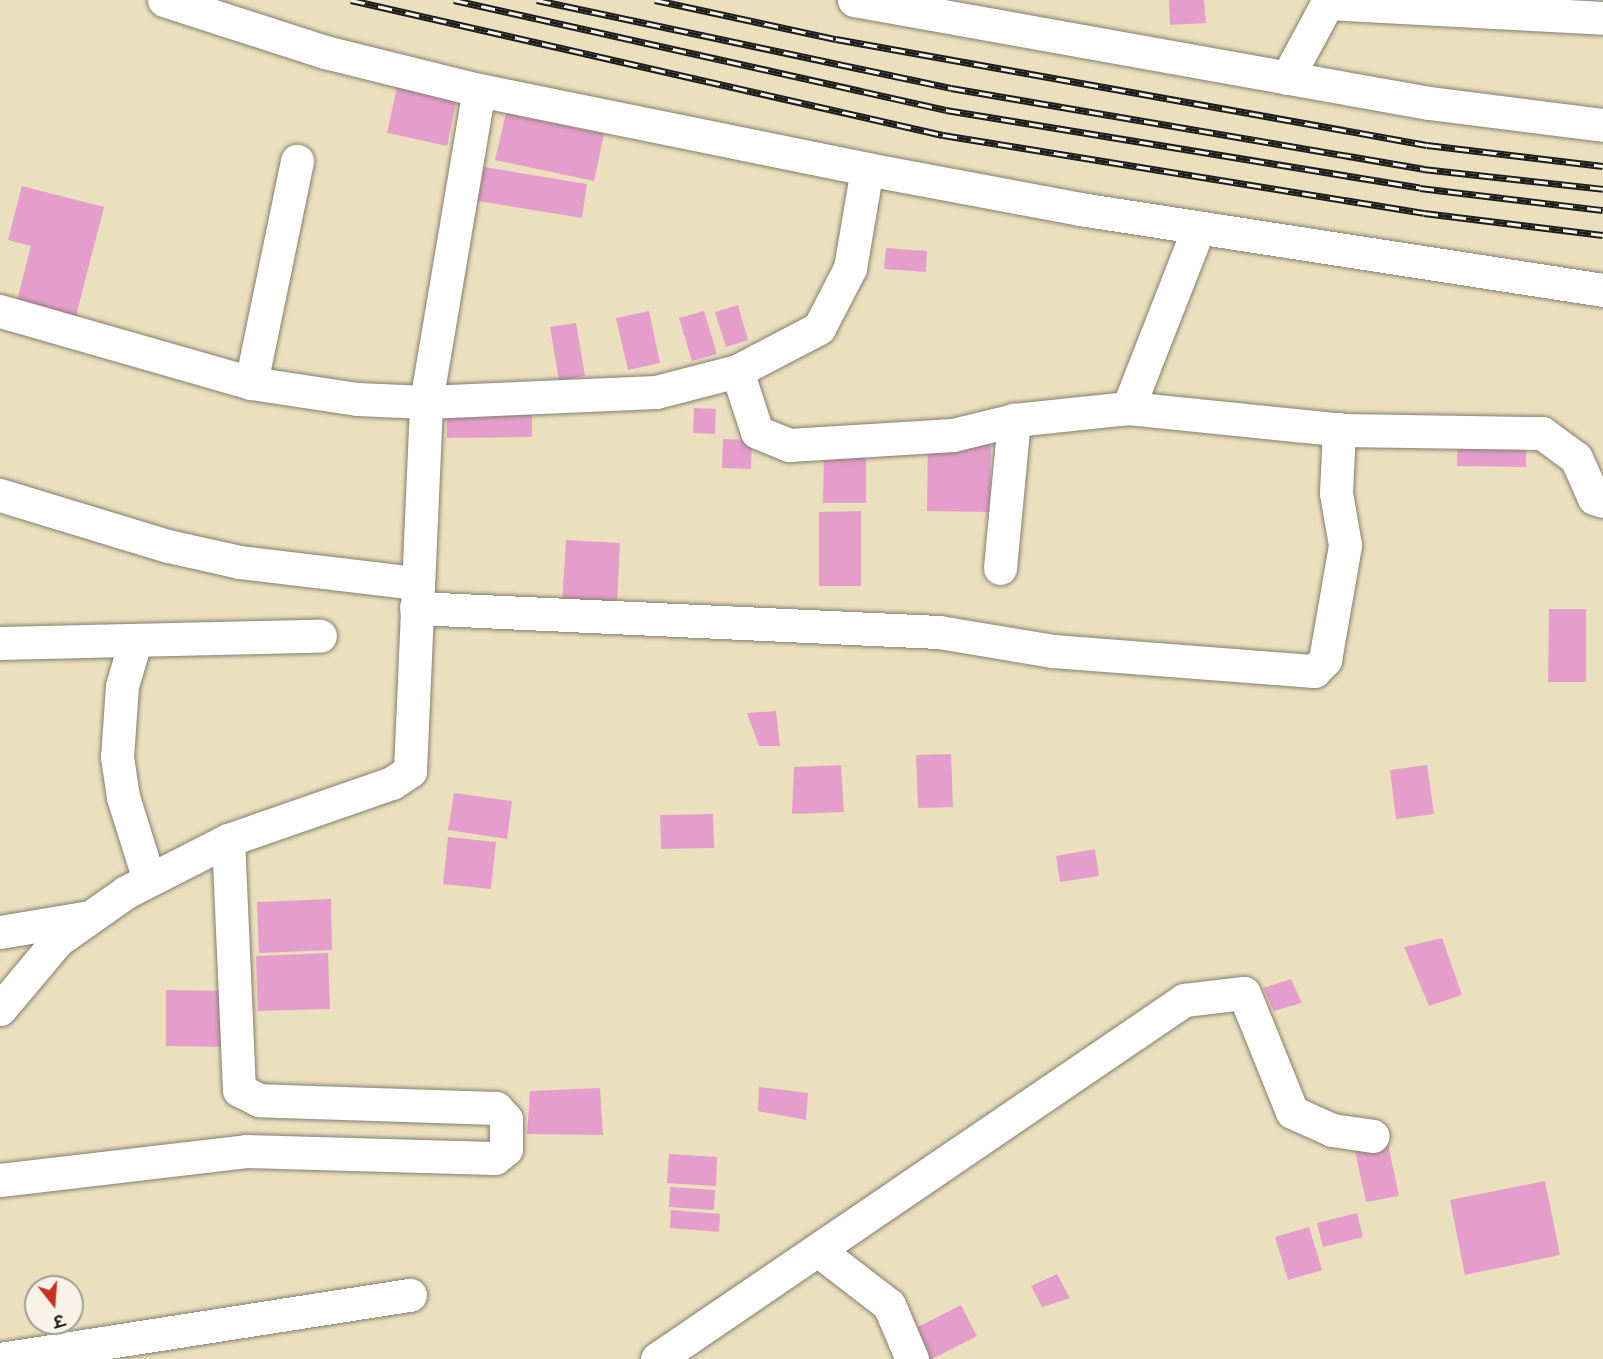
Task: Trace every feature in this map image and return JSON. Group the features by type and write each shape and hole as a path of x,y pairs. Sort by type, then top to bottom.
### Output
{"street":[{"path":"164,0 325,52 479,90 867,169 1199,227 1603,290"},
{"path":"854,0 982,12 1287,78 1603,125"},
{"path":"1287,78 1328,1 1603,18"},
{"path":"0,1009 58,940 149,880 228,840 392,783 410,771 426,402 479,90"},
{"path":"251,383 297,161"},
{"path":"0,311 251,383 357,399 426,402 656,393 736,371 796,345 819,328 837,302 850,268 867,169"},
{"path":"1128,408 1199,227"},
{"path":"736,371 757,432 789,445 953,435 1014,420 1128,408 1340,429 1542,433 1576,458 1594,498 1603,501"},
{"path":"1000,568 1014,420"},
{"path":"0,495 168,546 417,596 939,632 1053,651 1314,671 1325,660 1345,545 1336,493 1340,429"},
{"path":"0,643 135,642 320,636"},
{"path":"135,642 122,686 117,757 123,797 149,880"},
{"path":"0,1180 160,1157 246,1151 495,1158 506,1149 506,1119 496,1107 259,1100 238,1090 228,840"},
{"path":"0,932 92,916"},
{"path":"657,1359 1193,997 1244,993 1292,1112 1332,1130 1373,1136"},
{"path":"819,1251 889,1305 912,1359"},
{"path":"0,1359 411,1295"}],"building":[{"path":"1169,0 1204,0 1206,23 1170,25"},
{"path":"397,87 457,99 447,146 387,133"},
{"path":"506,113 604,134 594,181 495,160"},
{"path":"484,167 587,184 582,218 478,201"},
{"path":"22,186 104,207 75,320 16,305 31,246 8,240"},
{"path":"886,248 927,251 926,272 884,269"},
{"path":"738,305 748,340 726,347 715,312"},
{"path":"649,311 660,363 628,370 616,318"},
{"path":"704,311 717,354 692,361 679,318"},
{"path":"576,323 585,376 559,381 550,327"},
{"path":"447,405 532,405 532,437 447,438"},
{"path":"694,408 716,409 715,434 693,433"},
{"path":"1458,433 1526,434 1526,467 1457,466"},
{"path":"723,439 752,440 751,469 722,468"},
{"path":"928,442 991,443 990,512 927,511"},
{"path":"824,451 866,451 866,503 823,503"},
{"path":"861,511 861,586 819,586 819,512"},
{"path":"566,540 620,543 617,606 562,604"},
{"path":"1549,609 1586,609 1586,682 1548,682"},
{"path":"776,711 780,746 759,746 747,713"},
{"path":"951,754 953,807 918,808 916,755"},
{"path":"841,765 844,812 792,814 794,767"},
{"path":"1427,765 1434,814 1396,819 1390,770"},
{"path":"454,793 512,801 507,839 448,830"},
{"path":"713,814 714,848 661,849 660,815"},
{"path":"448,837 496,842 491,889 443,884"},
{"path":"1095,849 1099,876 1060,882 1056,856"},
{"path":"331,899 332,950 259,953 257,902"},
{"path":"1442,938 1462,995 1429,1006 1404,947"},
{"path":"328,953 330,1009 258,1011 256,956"},
{"path":"1291,979 1302,1003 1274,1011 1263,988"},
{"path":"166,990 231,991 229,1047 166,1046"},
{"path":"759,1087 808,1093 806,1120 758,1111"},
{"path":"600,1088 603,1135 527,1134 530,1091"},
{"path":"1388,1144 1399,1196 1366,1202 1355,1151"},
{"path":"669,1154 717,1157 716,1186 667,1183"},
{"path":"1545,1181 1560,1255 1465,1275 1450,1200"},
{"path":"670,1187 715,1190 714,1210 669,1207"},
{"path":"671,1210 720,1214 719,1232 670,1228"},
{"path":"1357,1213 1363,1237 1323,1247 1317,1223"},
{"path":"1309,1227 1322,1270 1288,1280 1275,1237"},
{"path":"1057,1274 1070,1298 1042,1307 1031,1286"},
{"path":"961,1305 977,1336 932,1359 917,1359 904,1334"}],"railway":[{"path":"351,0 943,135 1424,213 1603,235"},
{"path":"454,0 946,110 1420,188 1603,210"},
{"path":"537,0 951,88 1423,169 1603,189"},
{"path":"655,0 836,39 1427,145 1603,166"}]}
